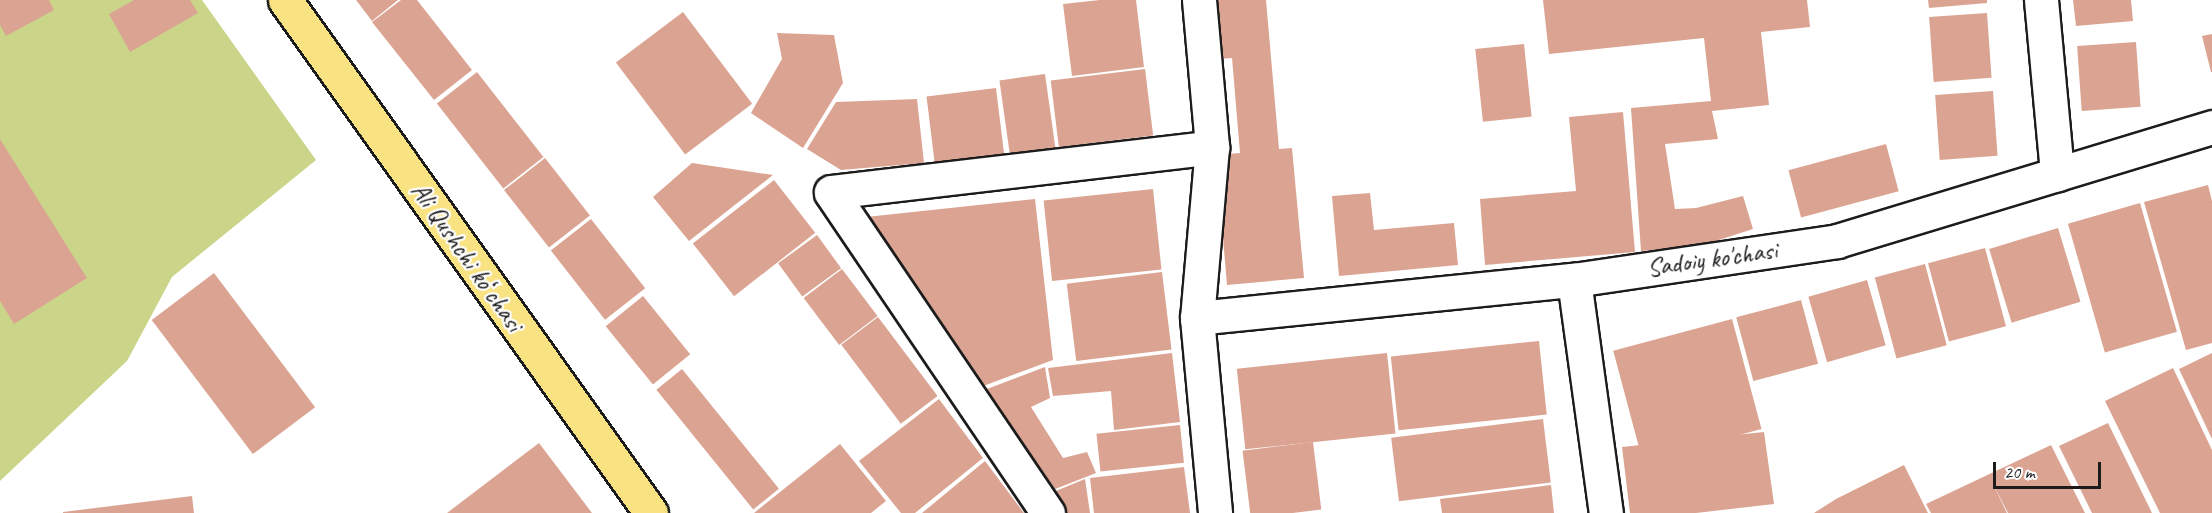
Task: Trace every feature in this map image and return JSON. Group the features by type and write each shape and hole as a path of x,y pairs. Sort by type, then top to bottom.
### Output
{"main road":[{"name":"Ali Qushchi koʻchasi","path":"285,0 651,513"}],"street":[{"path":"1199,0 1212,147 1197,318 1215,513"},
{"path":"2041,0 2057,174"},
{"name":"Sadoiy ko'chasi","path":"1197,318 1574,280 1837,241 2212,127"},
{"path":"1048,513 831,192 1212,147"},
{"path":"1574,280 1606,513"}],"green space":[{"path":"0,0 202,0 316,160 172,277 127,361 0,481"}],"building":[{"path":"0,0 49,0 54,10 6,36 0,25"},
{"path":"134,0 190,0 198,13 130,52 109,14"},
{"path":"356,0 398,0 372,21"},
{"path":"401,0 417,0 472,70 434,100 372,22"},
{"path":"1100,0 1136,0 1144,67 1072,76 1063,4"},
{"path":"1213,0 1266,0 1279,149 1292,148 1304,278 1227,285 1216,155 1240,153 1232,58 1218,59"},
{"path":"1543,0 1807,0 1810,27 1761,32 1769,105 1712,111 1718,139 1665,144 1675,209 1696,208 1743,196 1753,229 1703,245 1641,251 1631,108 1711,101 1704,38 1549,54"},
{"path":"1928,0 1987,0 1987,3 1929,8"},
{"path":"2073,0 2131,0 2133,21 2076,26"},
{"path":"683,12 752,104 685,154 616,63"},
{"path":"1987,13 1992,78 1934,82 1929,17"},
{"path":"777,33 834,35 843,83 803,148 751,113 782,59"},
{"path":"2212,34 2212,72 2211,72 2202,36"},
{"path":"2136,42 2141,107 2082,111 2077,46"},
{"path":"1524,44 1532,117 1483,122 1475,49"},
{"path":"1145,69 1153,136 1059,147 1051,81"},
{"path":"477,72 543,157 503,189 437,103"},
{"path":"1045,74 1056,149 1010,156 999,80"},
{"path":"996,88 1004,155 935,163 927,97"},
{"path":"1993,91 1998,156 1940,160 1935,95"},
{"path":"917,99 924,163 841,170 807,149 836,102"},
{"path":"1623,112 1635,252 1485,265 1480,199 1576,191 1569,117"},
{"path":"0,139 87,278 14,324 0,301"},
{"path":"1886,144 1899,191 1801,217 1788,170"},
{"path":"545,158 590,216 549,248 504,190"},
{"path":"692,163 773,175 689,241 653,197"},
{"path":"774,180 815,233 734,296 693,243"},
{"path":"2208,185 2212,201 2212,343 2186,350 2144,202"},
{"path":"1153,189 1161,270 1052,281 1044,200"},
{"path":"1370,193 1374,230 1454,223 1458,265 1339,276 1332,196"},
{"path":"1035,199 1053,360 978,388 866,217"},
{"path":"2140,203 2177,332 2105,352 2068,224"},
{"path":"591,219 645,288 605,320 551,250"},
{"path":"2058,228 2081,302 2012,323 1989,249"},
{"path":"817,235 841,268 802,296 778,263"},
{"path":"1985,248 2006,326 1949,342 1928,263"},
{"path":"1925,264 1947,345 1897,359 1875,277"},
{"path":"842,269 878,316 839,345 804,298"},
{"path":"1162,272 1172,349 1076,361 1067,284"},
{"path":"214,273 315,407 253,454 152,320"},
{"path":"1867,280 1886,345 1827,362 1808,297"},
{"path":"643,296 690,354 653,384 606,326"},
{"path":"1801,300 1818,364 1753,381 1736,317"},
{"path":"878,317 938,396 901,424 841,345"},
{"path":"1732,319 1762,429 1643,461 1613,351"},
{"path":"1539,341 1547,415 1399,430 1391,357"},
{"path":"1172,353 1180,422 1114,430 1111,391 1053,396 1048,368"},
{"path":"1387,353 1395,434 1245,449 1237,369"},
{"path":"2212,353 2212,439 2179,369"},
{"path":"1045,367 1050,398 1031,407 1063,458 1087,452 1096,473 1045,493 979,392"},
{"path":"2173,368 2212,450 2212,513 2160,513 2105,401"},
{"path":"682,369 779,489 753,509 656,390"},
{"path":"939,399 983,458 915,513 901,513 859,461"},
{"path":"1543,419 1551,483 1399,501 1391,438"},
{"path":"2108,423 2152,513 2092,513 2059,446"},
{"path":"1180,425 1184,463 1100,472 1096,434"},
{"path":"1764,432 1774,504 1696,513 1630,513 1622,447"},
{"path":"1313,442 1321,509 1293,513 1250,513 1243,451"},
{"path":"539,443 592,513 447,513"},
{"path":"840,444 886,501 871,513 754,513"},
{"path":"2051,445 2085,513 2008,513 1993,484 2007,513 1931,513 1926,504"},
{"path":"985,461 1024,513 922,513"},
{"path":"1904,465 1928,513 1814,513 1836,499"},
{"path":"1184,467 1190,513 1094,513 1090,478"},
{"path":"1085,479 1090,513 1059,513 1046,495"},
{"path":"1551,485 1554,513 1442,513 1440,499"},
{"path":"192,496 194,513 63,513 63,512"}]}
